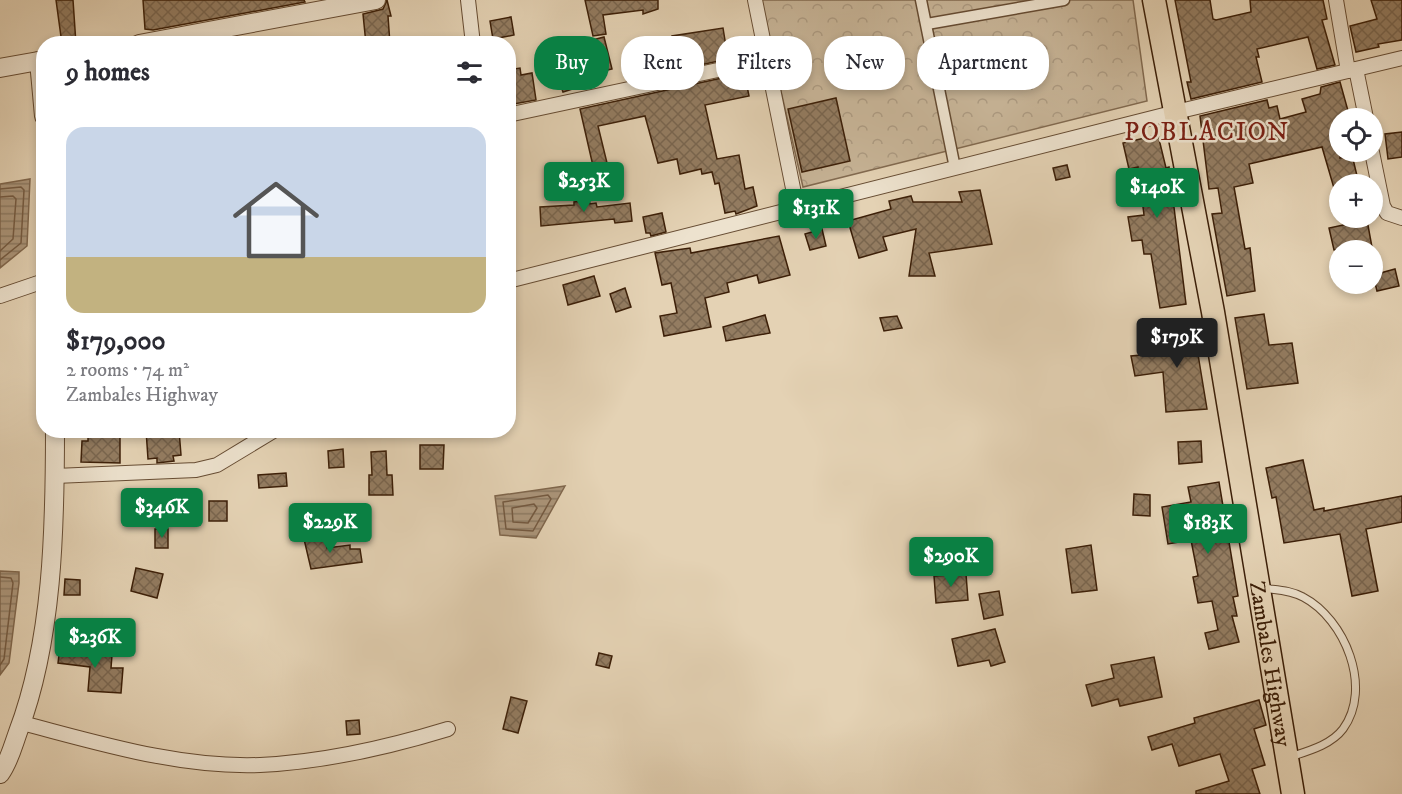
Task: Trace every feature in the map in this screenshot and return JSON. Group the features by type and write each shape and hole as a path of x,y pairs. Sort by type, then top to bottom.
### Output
{"main road":[{"name":"Zambales Highway","path":"1154,0 1176,112 1293,794"}],"street":[{"path":"182,36 376,0"},
{"path":"468,0 472,36"},
{"path":"755,0 764,36"},
{"path":"921,0 955,168"},
{"path":"927,24 1064,0"},
{"path":"1335,0 1363,108"},
{"path":"516,279 1176,112 1402,58"},
{"path":"0,68 36,62"},
{"path":"516,112 716,70"},
{"path":"775,90 797,208"},
{"path":"1374,162 1383,206 1387,213 1402,218"},
{"path":"0,296 36,284"},
{"path":"0,774 22,723 38,662 47,608 55,438"},
{"path":"55,476 196,470 217,465 262,438"},
{"path":"22,723 182,760 258,765 357,753 448,729"}],"lane":[{"path":"1259,588 1301,595 1316,605 1340,634 1352,667 1355,699 1351,716 1341,731 1317,747 1287,758"}],"green space":[{"path":"760,0 1133,0 1147,101 803,187 781,90 812,90 812,36 768,36"}],"water":[{"path":"30,179 27,246 0,268 0,184"},
{"path":"565,486 536,538 500,535 495,496"},
{"path":"0,571 19,572 19,583 9,663 0,675"}],"building":[{"path":"56,0 73,0 75,36 61,36"},
{"path":"143,0 304,0 305,2 153,30 145,29"},
{"path":"387,0 391,16 388,16 389,36 365,36 363,14 383,9"},
{"path":"585,0 658,0 658,9 643,14 643,10 603,15 606,34 593,36"},
{"path":"1175,0 1210,0 1213,19 1216,20 1251,12 1250,0 1323,0 1327,19 1322,20 1335,65 1317,69 1308,37 1257,49 1259,57 1256,57 1262,82 1191,99 1187,82 1191,82"},
{"path":"1371,0 1402,0 1402,40 1378,44 1379,47 1356,52 1350,26 1377,19"},
{"path":"511,17 514,35 492,36 490,21"},
{"path":"723,28 724,36 716,36 716,62 704,64 704,36 672,36"},
{"path":"520,68 521,75 532,73 536,100 516,104 516,69"},
{"path":"716,79 716,90 748,90 749,96 705,105 717,159 739,155 745,189 753,187 757,206 736,214 735,211 725,213 719,183 715,184 712,172 702,174 701,169 680,174 677,159 658,163 645,116 598,126 607,163 593,166 580,109 667,90 704,90 704,82"},
{"path":"1340,82 1347,108 1329,108 1329,162 1354,162 1357,174 1330,174 1322,147 1249,164 1253,183 1234,187 1245,249 1250,248 1255,291 1227,296 1212,214 1222,213 1218,188 1209,189 1200,116 1267,100 1269,108 1277,106 1280,119 1306,112 1302,99 1320,94 1321,87"},
{"path":"836,98 850,161 802,172 788,109"},
{"path":"1402,132 1402,157 1388,159 1385,134"},
{"path":"1158,135 1166,168 1169,167 1186,304 1160,308 1151,254 1144,254 1142,240 1132,241 1128,217 1144,215 1138,167 1129,169 1123,143"},
{"path":"1067,165 1070,177 1056,180 1053,168"},
{"path":"980,190 992,244 929,253 935,276 909,276 916,229 883,237 887,250 859,258 848,221 891,209 889,201 911,196 913,202 962,202 959,192"},
{"path":"589,200 590,204 596,203 597,207 630,203 632,221 615,223 614,219 541,226 540,207 574,205 574,202"},
{"path":"662,213 666,232 651,236 650,233 646,233 643,217"},
{"path":"1329,228 1368,228 1371,240 1332,240"},
{"path":"822,229 826,246 810,250 805,234"},
{"path":"779,236 790,275 759,283 757,275 727,283 729,292 705,298 711,327 664,336 660,316 677,313 671,283 662,285 655,253 690,248 691,253"},
{"path":"1395,269 1399,286 1383,290 1383,272"},
{"path":"594,276 600,296 568,305 563,285"},
{"path":"625,288 631,307 616,312 610,294"},
{"path":"1264,314 1269,345 1292,343 1298,383 1247,389 1235,318"},
{"path":"765,315 770,333 726,341 723,327"},
{"path":"897,316 902,328 884,331 880,318"},
{"path":"1193,324 1207,409 1166,412 1163,372 1135,376 1131,356 1165,353 1162,328"},
{"path":"88,438 120,438 120,463 81,462 82,441 88,441"},
{"path":"147,438 180,438 181,455 173,456 174,461 157,463 157,458 148,459"},
{"path":"1201,441 1202,462 1179,464 1178,442"},
{"path":"420,445 444,445 443,469 420,469"},
{"path":"343,449 344,467 329,468 328,451"},
{"path":"386,451 387,475 392,475 393,495 369,495 369,475 372,475 371,452"},
{"path":"1303,460 1314,510 1324,508 1324,511 1402,496 1402,522 1366,529 1378,591 1352,596 1340,534 1284,543 1276,497 1272,498 1266,468"},
{"path":"286,473 287,486 259,488 258,475"},
{"path":"1219,482 1238,596 1233,597 1237,616 1232,616 1239,642 1209,649 1205,633 1218,630 1212,601 1198,603 1193,577 1198,576 1191,540 1168,544 1162,507 1191,502 1188,487"},
{"path":"1134,494 1150,495 1150,516 1133,515"},
{"path":"209,501 227,501 227,521 209,521"},
{"path":"155,529 168,529 168,548 155,548"},
{"path":"324,535 327,548 350,545 350,549 360,549 362,562 311,569 304,539"},
{"path":"1091,545 1097,590 1072,593 1066,549"},
{"path":"136,568 163,574 157,598 131,591"},
{"path":"966,574 968,600 936,603 934,576"},
{"path":"65,579 80,580 80,595 64,595"},
{"path":"999,591 1003,615 984,619 979,594"},
{"path":"995,629 1005,662 991,666 989,660 958,666 952,639"},
{"path":"60,647 84,650 84,653 112,655 111,668 123,668 121,693 88,691 90,667 58,663"},
{"path":"599,653 612,656 609,668 596,665"},
{"path":"1154,657 1162,697 1120,706 1118,699 1092,706 1086,685 1114,678 1111,665"},
{"path":"511,697 527,701 518,733 503,729"},
{"path":"1259,700 1266,725 1254,729 1265,765 1252,769 1260,794 1196,794 1196,791 1229,781 1220,754 1179,766 1172,744 1152,750 1148,737 1195,723 1194,718"},
{"path":"359,720 360,734 347,735 346,721"}],"district":[{"name":"POBLACION","path":"1207,131"}]}
